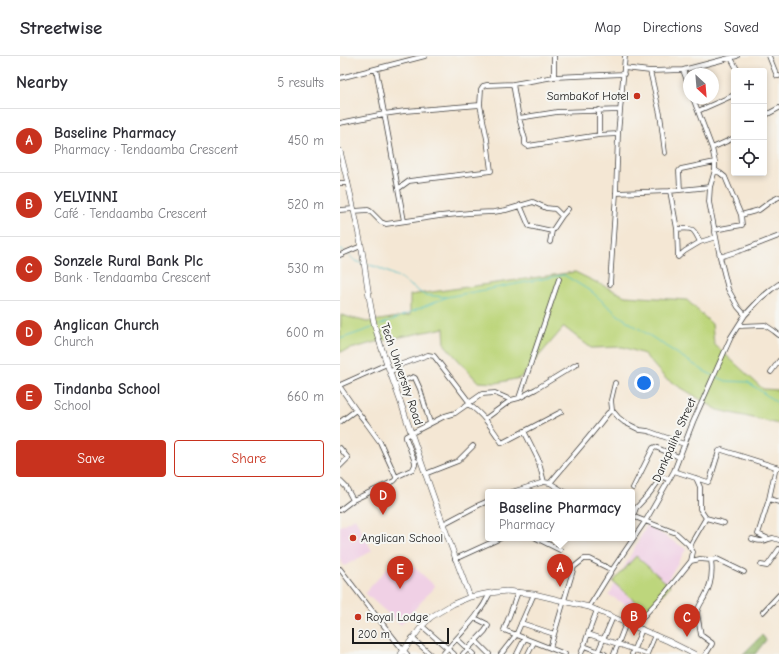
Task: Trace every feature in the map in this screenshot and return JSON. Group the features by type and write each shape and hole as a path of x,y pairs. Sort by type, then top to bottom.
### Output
{"street":[{"path":"340,78 425,56"},
{"path":"554,56 554,77"},
{"path":"610,284 618,134 626,56"},
{"path":"691,68 737,56"},
{"path":"769,56 777,76 779,76"},
{"path":"731,58 736,68"},
{"path":"624,68 650,71 683,70"},
{"path":"376,69 404,221"},
{"path":"650,71 660,114 665,153"},
{"path":"398,189 409,181 491,171 487,139 480,105 481,89 484,86 513,84 554,77 624,74"},
{"path":"513,84 525,144 528,146 618,134"},
{"path":"698,111 731,96"},
{"path":"695,104 712,148 715,162 715,170 710,187 709,202 720,257 728,289 738,307 745,315"},
{"path":"340,122 405,111 480,105"},
{"path":"767,115 779,108"},
{"path":"599,110 599,136"},
{"path":"519,118 556,112 620,110"},
{"path":"712,148 731,139"},
{"name":"Tech University Road","path":"340,151 354,210 369,299 375,324 420,460 470,597"},
{"path":"680,190 678,171 681,169 715,162"},
{"path":"714,230 742,225 741,215 725,177 715,170"},
{"path":"340,183 348,183"},
{"path":"616,193 670,191 710,187"},
{"path":"670,191 677,230 678,257 700,242 716,237"},
{"path":"741,215 759,210 779,197"},
{"path":"340,210 368,210 381,222 386,224 469,213 494,212 533,202 546,208 555,209 562,216"},
{"path":"520,206 530,226 552,232"},
{"path":"550,242 552,232 568,209"},
{"path":"677,230 692,229 696,233 700,242"},
{"path":"720,257 779,236"},
{"path":"340,255 361,246"},
{"path":"519,398 560,279"},
{"name":"Dankpalihe Street","path":"635,536 674,471 684,444 731,337 745,315 761,298 779,284"},
{"path":"739,326 764,325 779,335"},
{"path":"390,372 402,364 428,355 434,356 469,403 485,419 502,443 561,412"},
{"path":"771,372 779,361"},
{"path":"387,364 340,386 380,442 396,476"},
{"path":"485,419 511,400 519,398 536,389 577,364"},
{"path":"395,385 413,377 415,378 420,389 430,423"},
{"path":"615,383 611,400 612,410 624,422 640,430 648,431 684,444"},
{"path":"340,510 353,500 394,481 396,476 413,469 415,462 406,437 412,433 444,416 455,413 482,394 495,393 511,400"},
{"path":"340,422 356,410"},
{"path":"550,483 612,410"},
{"path":"524,431 538,460 544,482"},
{"path":"425,474 458,461 473,446"},
{"path":"633,488 653,448 655,447 679,457"},
{"path":"340,448 348,458 340,466"},
{"path":"674,471 708,482 710,480 719,451 722,450 778,468 758,534 769,539"},
{"path":"415,462 420,460"},
{"path":"635,511 661,478 663,477 669,480"},
{"path":"696,478 700,487 700,509 706,518 724,523"},
{"path":"340,481 346,487 353,500"},
{"path":"522,489 544,482 550,483 560,489"},
{"path":"649,494 658,499"},
{"path":"769,499 779,502"},
{"path":"443,524 485,502"},
{"path":"635,517 676,533 688,544 693,552 692,561 640,620 636,627"},
{"path":"690,548 706,518"},
{"path":"752,539 764,542 773,538 779,540"},
{"path":"455,558 494,541"},
{"path":"542,541 560,550"},
{"name":"Dankpalihe Street","path":"589,607 632,541"},
{"path":"761,565 767,566 779,549"},
{"path":"550,648 574,567 584,559 590,558 612,570"},
{"path":"692,561 700,559 717,559 744,572"},
{"path":"706,654 712,643 701,635 697,610 710,584 712,569 711,560"},
{"path":"340,569 404,653 412,638 431,617 453,604 470,597 506,591 534,594 589,607 676,644 694,654"},
{"path":"518,592 504,630 565,654"},
{"path":"442,654 475,618 485,604 490,593"},
{"path":"509,654 502,652 516,635 534,594"},
{"path":"763,612 779,595"},
{"path":"581,654 597,610"},
{"path":"598,653 613,617"},
{"path":"463,654 485,631 488,625 475,618"},
{"path":"614,654 626,622"},
{"path":"521,623 554,634"},
{"path":"422,626 454,654"},
{"path":"632,654 642,629"},
{"path":"588,634 647,654 655,635"},
{"path":"412,638 430,654"},
{"path":"517,654 525,638"},
{"path":"457,639 472,654"},
{"path":"476,641 486,653"},
{"path":"528,654 534,642"},
{"path":"584,646 598,653 605,654"}],"shaded area":[{"name":"Anglican School","path":"355,518 372,551 344,566 340,558 340,526"},
{"path":"647,525 686,549 646,616 609,595"},
{"path":"400,554 435,586 401,625 365,593"}],"green space":[{"path":"575,272 625,296 687,300 712,324 714,344 763,389 779,390 779,424 718,410 665,378 644,354 623,347 591,348 564,327 520,378 496,383 478,382 445,345 444,328 372,343 340,352 341,315 367,322 410,315 410,295"},
{"path":"636,556 670,586 647,612 613,582"},
{"path":"762,635 766,640 755,654 743,654"}],"waterway":[{"path":"340,248 344,251"},
{"path":"347,253 355,261 362,263"},
{"path":"366,264 377,267 400,278 424,295 446,297"},
{"path":"380,325 447,297 564,275 592,292 618,315 712,375"},
{"path":"340,339 372,328"},
{"path":"715,376 726,381 748,382 779,404"}],"place":[{"name":"SambaKof Hotel","path":"637,96"},
{"name":"Anglican Church","path":"383,515"},
{"name":"Anglican School","path":"353,538"},
{"name":"Baseline Pharmacy","path":"560,587"},
{"name":"Tindanba School","path":"400,589"},
{"name":"Royal Lodge","path":"358,617"},
{"name":"YELVINNI","path":"634,636"},
{"name":"Sonzele Rural Bank Plc","path":"687,637"}]}
